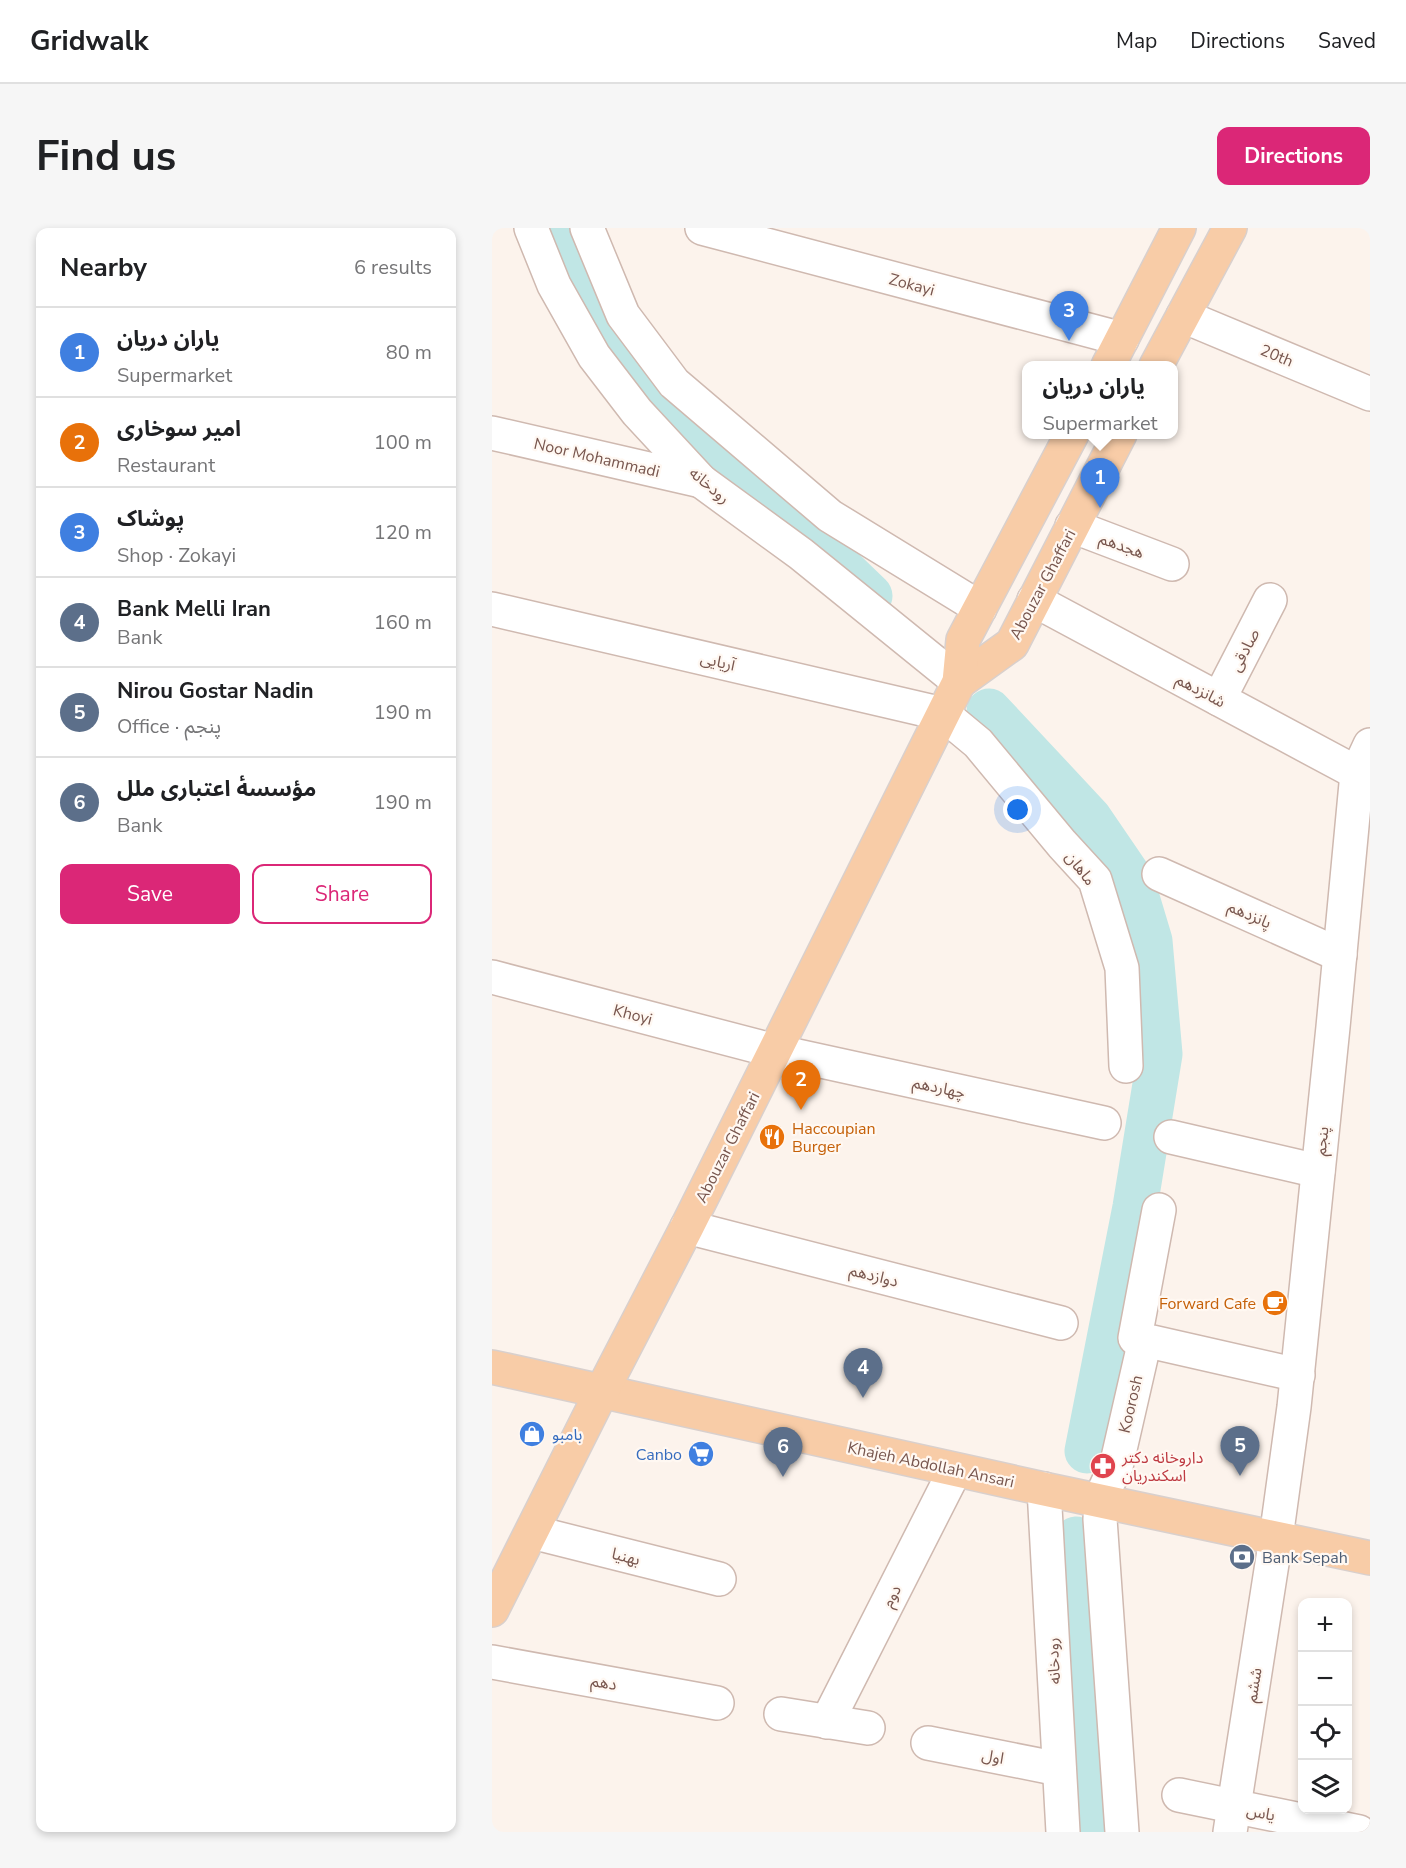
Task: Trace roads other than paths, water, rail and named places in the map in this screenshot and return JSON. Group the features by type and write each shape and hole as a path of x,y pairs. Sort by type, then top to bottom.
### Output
{"main road":[{"path":"1115,352 1179,228"},
{"path":"1159,361 1230,228"},
{"name":"Abouzar Ghaffari","path":"492,1610 503,1566 532,1532 687,1227 959,682 963,640 1070,439"},
{"name":"Abouzar Ghaffari","path":"959,682 1012,644 1118,439"},
{"name":"Khajeh Abdollah Ansari","path":"492,1367 955,1470 1370,1558"}],"street":[{"name":"رودخانه","path":"531,228 554,285 594,356 637,412 701,481 801,554 959,682"},
{"path":"587,228 623,315 674,383 831,516 980,608"},
{"name":"Zokayi","path":"702,228 1115,352"},
{"name":"20th","path":"1183,316 1370,394"},
{"name":"Noor Mohammadi","path":"492,433 701,481"},
{"name":"هجدهم","path":"1072,526 1172,564"},
{"name":"شانزدهم","path":"1034,600 1219,699 1365,765"},
{"name":"صادقی","path":"1219,699 1270,600"},
{"name":"آریایی","path":"492,609 943,714"},
{"name":"ماهان","path":"943,714 978,743 1095,880 1122,968 1126,1066"},
{"name":"پنجم","path":"1276,1538 1298,1375 1340,955 1365,765"},
{"name":"پانزدهم","path":"1159,874 1340,955"},
{"name":"Khoyi","path":"492,977 775,1051"},
{"name":"چهاردهم","path":"775,1051 1104,1123"},
{"path":"1171,1137 1318,1171"},
{"name":"Koorosh","path":"1101,1501 1106,1484 1115,1471 1140,1339 1159,1210"},
{"name":"دوازدهم","path":"687,1227 1061,1323"},
{"path":"1140,1339 1298,1375"},
{"name":"دوم","path":"827,1722 955,1470"},
{"name":"رودخانه","path":"1044,1489 1063,1832"},
{"path":"1101,1501 1100,1519 1122,1832"},
{"name":"بهنیا","path":"532,1532 719,1579"},
{"name":"ششم","path":"1232,1819 1276,1538"},
{"name":"دهم","path":"492,1662 717,1703"},
{"path":"781,1714 868,1728"},
{"name":"اول","path":"927,1743 1059,1769"},
{"name":"یاس","path":"1179,1795 1232,1819 1359,1832"}],"waterway":[{"path":"558,228 577,274 626,365 702,434 870,596"},
{"path":"989,711 1089,818 1132,881 1150,941 1160,1054 1135,1207 1087,1451"},
{"path":"1076,1539 1090,1832"}],"place":[{"name":"پوشاک","path":"1069,341"},
{"name":"یاران دریان","path":"1100,508"},
{"name":"امیر سوخاری","path":"801,1110"},
{"name":"Haccoupian Burger","path":"772,1137"},
{"name":"Forward Cafe","path":"1275,1303"},
{"name":"Bank Melli Iran","path":"863,1398"},
{"name":"بامبو","path":"532,1434"},
{"name":"Canbo","path":"701,1454"},
{"name":"داروخانه دکتر اسکندریان","path":"1103,1466"},
{"name":"Nirou Gostar Nadin","path":"1240,1476"},
{"name":"مؤسسهٔ اعتباری ملل","path":"783,1477"},
{"name":"Bank Sepah","path":"1242,1557"}]}
